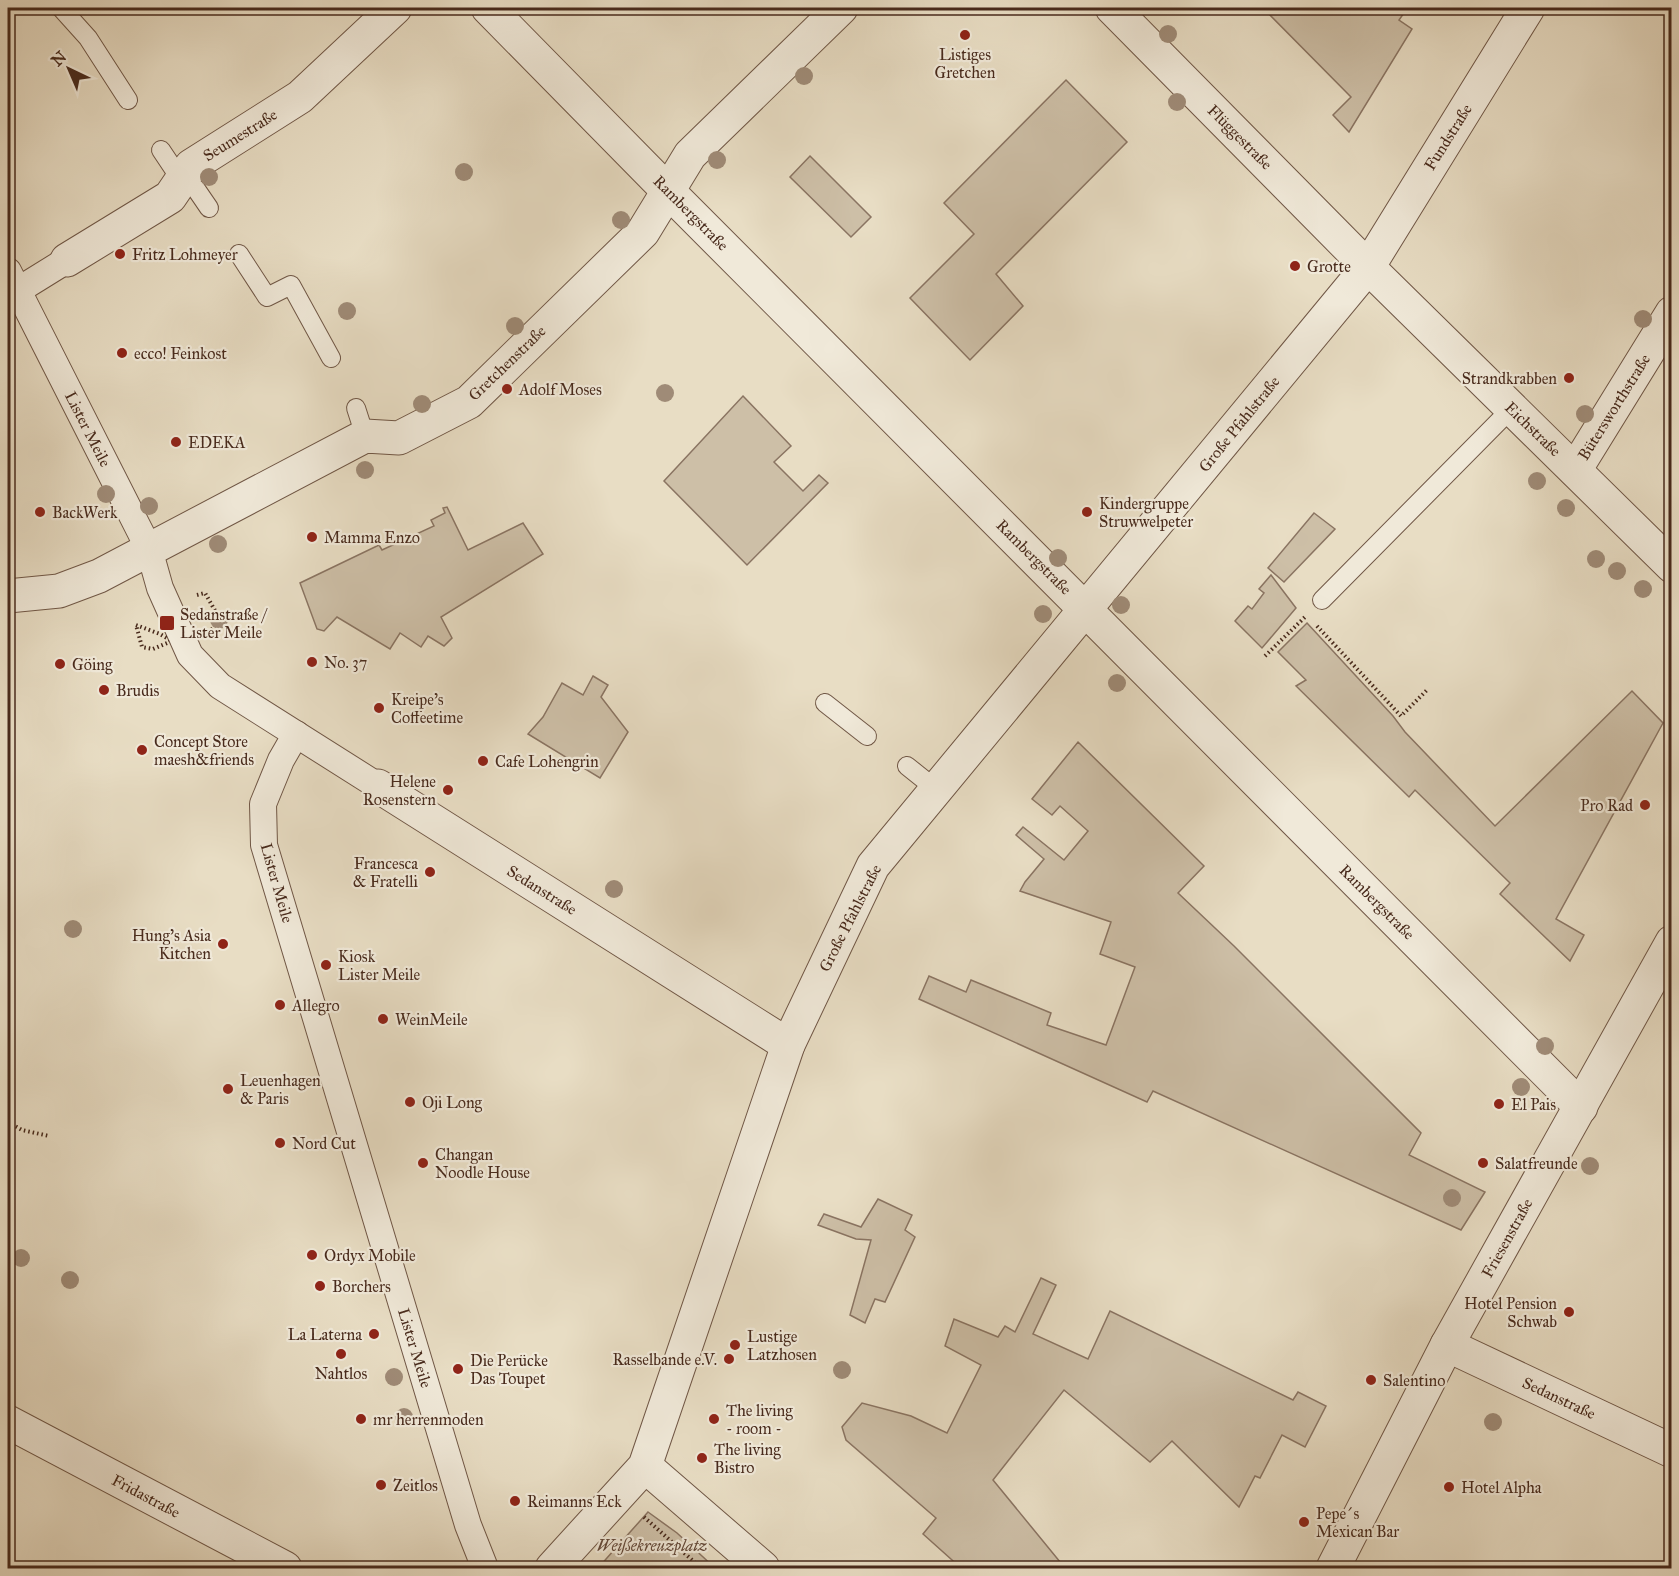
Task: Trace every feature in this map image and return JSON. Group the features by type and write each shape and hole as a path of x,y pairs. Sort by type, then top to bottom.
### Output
{"street":[{"name":"Seumestraße","path":"12,281 62,263 170,197 191,166 300,97 395,8"},
{"name":"Rambergstraße","path":"488,8 1581,1107"},
{"name":"Gretchenstraße","path":"8,596 59,591 99,576 153,563 360,422 399,438 469,402 643,232 690,155 841,8"},
{"name":"Flüggestraße","path":"1112,8 1368,267"},
{"name":"Fundstraße","path":"1368,267 1528,8"},
{"name":"Eichstraße","path":"1368,267 1671,566"},
{"name":"Große Pfahlstraße","path":"552,1569 645,1466 788,1045 873,866 1368,267"},
{"name":"Lister Meile","path":"12,281 153,563 160,588 190,655 220,686 296,734 281,760 263,804 264,845 468,1525 485,1569"},
{"name":"Bütersworthstraße","path":"1575,470 1671,313"},
{"name":"Sedanstraße","path":"296,734 788,1045"},
{"name":"Friesenstraße","path":"1333,1569 1447,1345 1671,942"},
{"name":"Sedanstraße","path":"1447,1345 1671,1451"},
{"name":"Fridastraße","path":"8,1422 285,1569"},
{"path":"645,1466 763,1569"}],"lane":[{"path":"61,8 88,38 128,100"},
{"path":"161,150 181,180 196,189 209,208"},
{"path":"239,254 267,297 291,285 331,358"},
{"path":"1322,600 1512,408"},
{"path":"825,703 867,736"},
{"path":"907,766 936,790"}],"path":[{"path":"197,597 206,593 217,614 218,624 211,631"},
{"path":"1265,656 1322,600"},
{"path":"1307,615 1401,716 1428,688"},
{"path":"136,625 142,647"},
{"path":"8,1122 22,1130 49,1136"},
{"path":"619,1495 701,1569"}],"green space":[{"path":"1263,8 1404,8 1406,10 1399,20 1412,29 1349,132 1333,115 1351,97"},
{"path":"1066,80 1127,142 996,274 1023,306 970,360 910,298 974,234 944,203"},
{"path":"810,156 871,217 851,237 790,177"},
{"path":"743,396 791,446 774,462 803,491 819,475 828,483 747,565 664,481"},
{"path":"447,507 468,550 523,523 543,554 441,617 452,638 444,646 428,636 421,647 400,633 390,649 337,617 324,631 317,629 300,583 379,545 382,550 434,526 431,520 445,513 443,508"},
{"path":"1314,513 1335,529 1284,582 1268,568"},
{"path":"1271,575 1296,608 1262,648 1235,621 1248,606 1252,609 1264,593 1259,589"},
{"path":"1307,623 1405,732 1495,826 1632,691 1663,723 1556,919 1584,935 1570,961 1500,894 1510,883 1415,790 1409,797 1296,686 1306,680 1278,652"},
{"path":"593,676 608,685 601,697 628,732 600,778 528,734 543,717 562,683 583,695"},
{"path":"1078,742 1204,866 1178,893 1421,1133 1409,1155 1485,1192 1461,1230 1153,1091 1147,1102 919,999 929,976 966,992 971,980 1051,1013 1047,1025 1106,1045 1135,967 1100,954 1111,922 1020,891 1044,859 1016,835 1023,827 1064,860 1088,831 1060,806 1052,815 1032,799"},
{"path":"878,1199 912,1215 905,1230 915,1237 885,1302 875,1299 865,1323 850,1315 871,1240 856,1239 818,1225 824,1214 861,1227"},
{"path":"1041,1278 1056,1285 1033,1334 1088,1359 1110,1311 1293,1400 1298,1392 1326,1406 1305,1447 1282,1435 1260,1478 1255,1476 1239,1507 1172,1441 1150,1462 1064,1390 993,1480 1065,1568 961,1568 923,1534 936,1518 846,1440 842,1427 862,1403 911,1416 947,1433 981,1365 945,1346 954,1319 998,1337 1005,1326 1015,1332"},
{"name":"Weißekreuzplatz","path":"648,1512 677,1533 715,1568 598,1568"}],"place":[{"name":"Listiges Gretchen","path":"965,35"},
{"name":"Fritz Lohmeyer","path":"120,254"},
{"name":"Grotte","path":"1295,266"},
{"name":"ecco! Feinkost","path":"122,353"},
{"name":"Strandkrabben","path":"1569,378"},
{"name":"Adolf Moses","path":"507,389"},
{"name":"EDEKA","path":"176,442"},
{"name":"BackWerk","path":"40,512"},
{"name":"Kindergruppe Struwwelpeter","path":"1087,512"},
{"name":"Mamma Enzo","path":"312,537"},
{"name":"Sedanstraße / Lister Meile","path":"167,623"},
{"name":"No. 37","path":"312,662"},
{"name":"Göing","path":"60,664"},
{"name":"Brudis","path":"104,690"},
{"name":"Kreipe's Coffeetime","path":"379,708"},
{"name":"Concept Store maesh&friends","path":"142,750"},
{"name":"Cafe Lohengrin","path":"483,761"},
{"name":"Helene Rosenstern","path":"448,790"},
{"name":"Pro Rad","path":"1645,805"},
{"name":"Francesca & Fratelli","path":"430,872"},
{"name":"Hung's Asia Kitchen","path":"223,944"},
{"name":"Kiosk Lister Meile","path":"326,965"},
{"name":"Allegro","path":"280,1005"},
{"name":"WeinMeile","path":"383,1019"},
{"name":"Leuenhagen & Paris","path":"228,1089"},
{"name":"Oji Long","path":"410,1102"},
{"name":"El Pais","path":"1499,1104"},
{"name":"Nord Cut","path":"280,1143"},
{"name":"Changan Noodle House","path":"423,1163"},
{"name":"Salatfreunde","path":"1483,1163"},
{"name":"Ordyx Mobile","path":"312,1255"},
{"name":"Borchers","path":"320,1286"},
{"name":"Hotel Pension Schwab","path":"1569,1312"},
{"name":"La Laterna","path":"374,1334"},
{"name":"Lustige Latzhosen","path":"735,1345"},
{"name":"Nahtlos","path":"341,1354"},
{"name":"Rasselbande e.V.","path":"729,1359"},
{"name":"Die Perücke Das Toupet","path":"458,1369"},
{"name":"Salentino","path":"1371,1380"},
{"name":"mr herrenmoden","path":"361,1419"},
{"name":"The living - room -","path":"714,1419"},
{"name":"The living Bistro","path":"702,1458"},
{"name":"Zeitlos","path":"381,1485"},
{"name":"Hotel Alpha","path":"1449,1487"},
{"name":"Reimanns Eck","path":"515,1501"},
{"name":"Pepe´s Mexican Bar","path":"1304,1522"}]}
